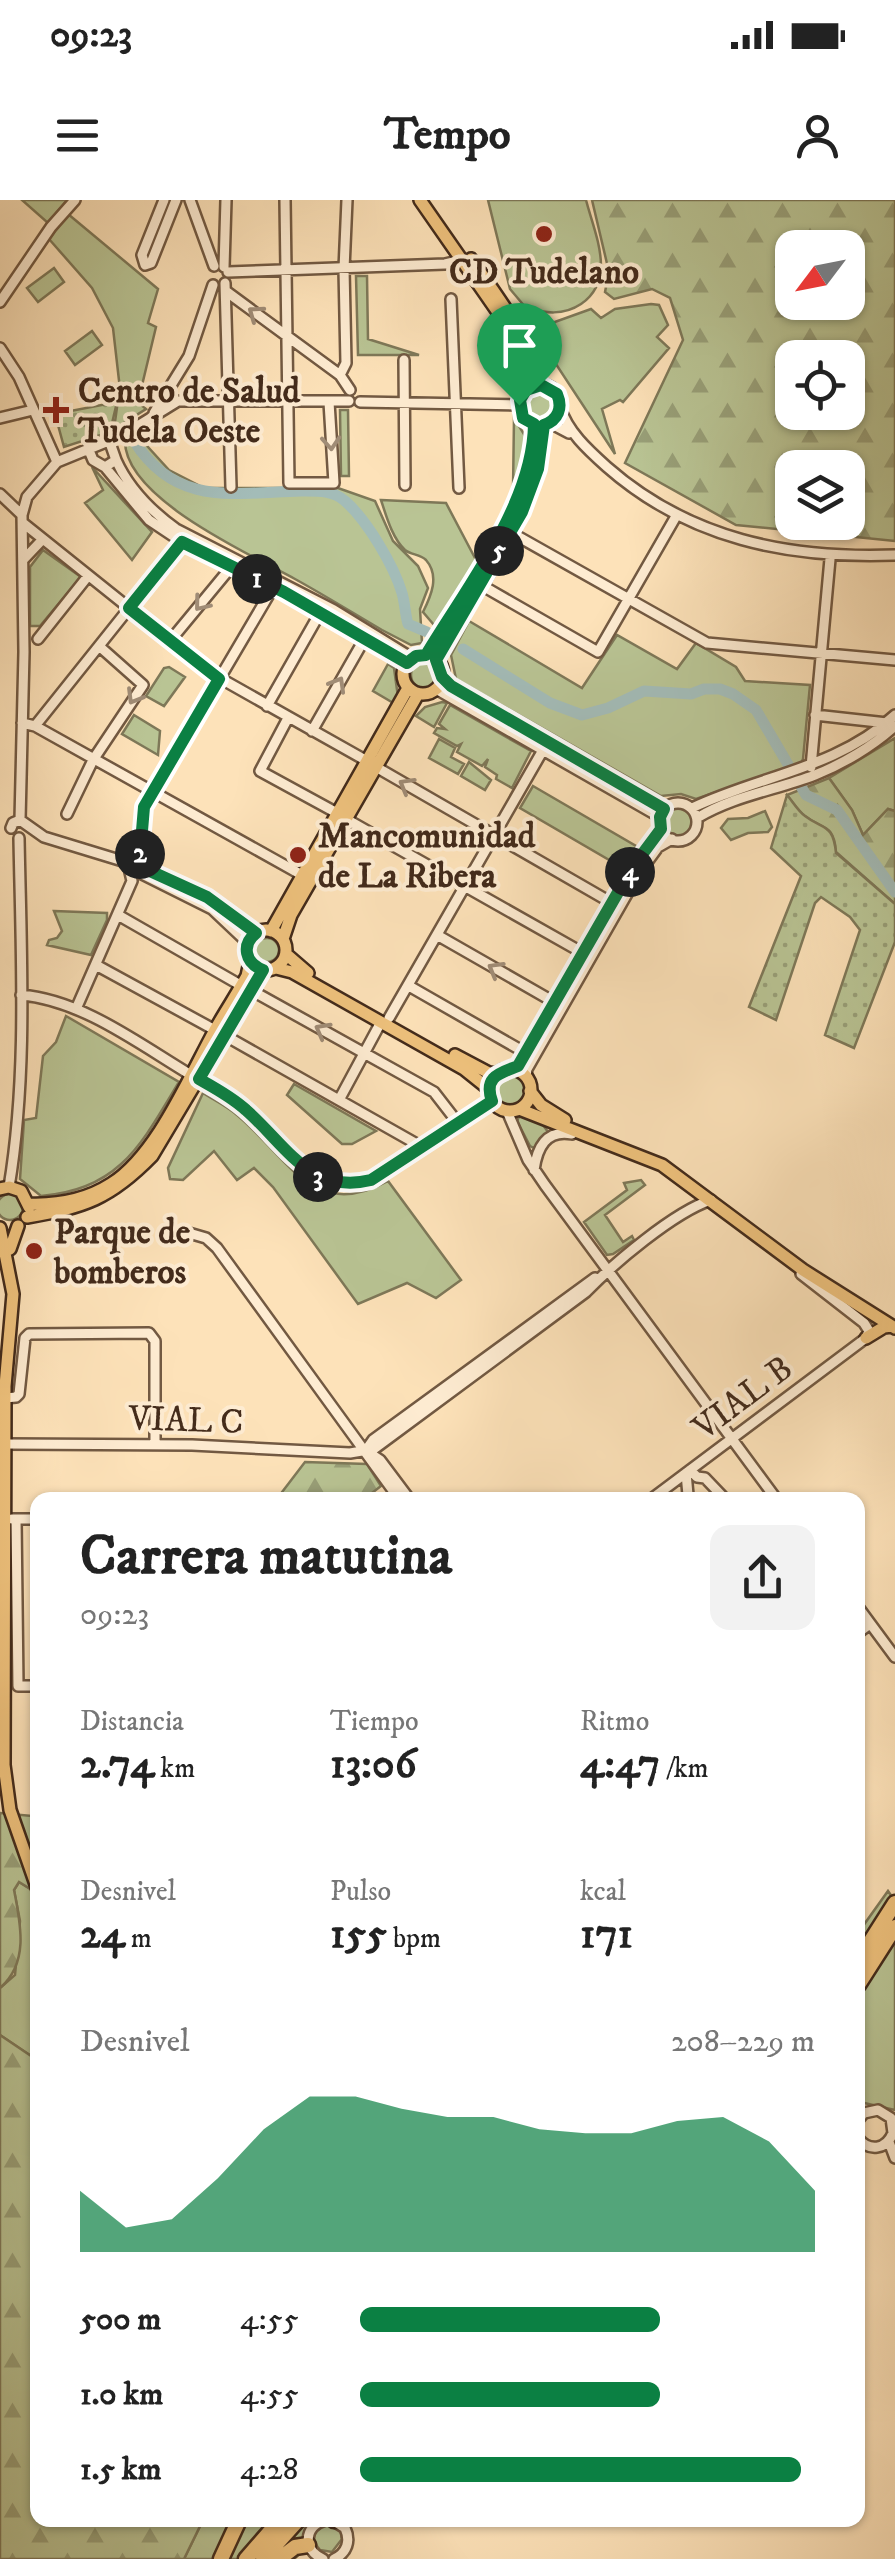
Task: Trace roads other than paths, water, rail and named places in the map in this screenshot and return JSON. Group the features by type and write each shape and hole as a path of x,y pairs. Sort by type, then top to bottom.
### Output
{"highway":[{"path":"865,1940 879,1917 895,1904"},
{"path":"865,1950 895,1904"},
{"path":"865,1974 895,1928"},
{"path":"221,2559 236,2527"},
{"path":"246,2559 274,2527"},
{"path":"262,2559 292,2527"},
{"path":"279,2559 295,2546 307,2551"}],"main road":[{"path":"420,200 509,328 536,386 557,394 560,406 543,424 517,501 431,657 440,683 413,691 371,764 291,915 283,939 286,954 298,968 464,1069 490,1095 513,1110 545,1117 586,1137 662,1164 745,1228 869,1314 894,1326"},
{"path":"430,200 518,326 529,347 536,386"},
{"path":"536,386 522,394 519,405 523,418 543,424"},
{"path":"413,691 404,676 409,661 431,657 510,532 531,491 543,424"},
{"path":"270,931 342,816"},
{"path":"30,1870 6,1792 3,1738 4,1562 9,1520 7,1398 13,1294 0,1227 24,1215 89,1204 127,1182 152,1156 245,988 250,962 248,944 256,933 270,931 283,939"},
{"path":"245,988 286,954"},
{"path":"250,962 292,972 483,1071 520,1073 542,1104 576,1127 659,1157 682,1171 770,1240 894,1326"},
{"path":"490,1095 496,1074"},
{"path":"513,1110 528,1100 530,1091"},
{"path":"5,1188 21,1191 24,1215 10,1244 16,1296 7,1398"},
{"path":"796,1270 851,1302"},
{"path":"866,1338 874,1323 869,1314"},
{"path":"866,1338 884,1326 894,1326"},
{"path":"4,1562 10,1792 30,1854"}],"street":[{"path":"0,302 51,227 75,200"},
{"path":"164,200 142,255 145,265 152,263 176,200"},
{"path":"190,200 224,276 287,336 340,375 353,395"},
{"path":"226,200 224,276 232,487"},
{"path":"285,200 289,483 334,483 329,402"},
{"path":"347,200 346,362 353,395"},
{"path":"214,285 207,277 462,260"},
{"path":"149,421 190,356 214,285 224,276"},
{"path":"451,299 459,488"},
{"path":"0,348 19,377 57,462"},
{"path":"404,360 404,485"},
{"path":"340,375 346,362"},
{"path":"5,1188 15,1154 21,995 23,519 28,496 57,462 149,421 178,401 329,402 353,395 405,402 519,405"},
{"path":"560,406 568,426 602,462 640,493 694,524 781,551 895,557"},
{"path":"0,418 33,410"},
{"path":"543,424 570,434 634,492 676,518 723,539 754,548 830,559 895,557"},
{"path":"110,440 132,489 158,516 334,610 409,661"},
{"path":"88,448 94,460 105,467 149,520 182,542 274,586 409,661"},
{"path":"105,467 116,460"},
{"path":"0,494 43,539 219,679 612,903"},
{"path":"488,589 598,652 676,518"},
{"path":"510,532 707,643 895,660"},
{"path":"24,559 43,539"},
{"path":"35,726 182,542"},
{"path":"814,770 815,715 830,559"},
{"path":"170,641 232,566"},
{"path":"38,638 88,576"},
{"path":"76,1009 132,882 144,807 274,586"},
{"path":"267,706 321,611"},
{"path":"312,730 364,638"},
{"path":"67,814 93,760 143,685 99,646"},
{"path":"440,683 543,750 662,813"},
{"path":"440,683 662,813"},
{"path":"815,715 892,721"},
{"path":"288,718 260,772 583,954"},
{"path":"520,1073 526,1052 554,1002 637,860 661,829 662,813 675,803 694,813 716,807 814,770 892,721"},
{"path":"22,723 35,726 302,876"},
{"path":"339,1100 409,986 543,750"},
{"path":"520,1073 527,1069 638,874 658,847 692,835 694,813"},
{"path":"20,820 5,827 14,836 48,838 134,867 207,897 256,933"},
{"path":"661,829 672,839"},
{"path":"134,867 212,909 248,944"},
{"path":"132,882 151,879"},
{"path":"118,915 434,1092 458,1123"},
{"path":"436,935 554,1002"},
{"path":"96,965 422,1147"},
{"path":"409,986 526,1052"},
{"path":"21,995 38,996 76,1009 195,1077 242,1106 310,1172 325,1181 352,1184 371,1180 458,1123 490,1095"},
{"path":"513,1110 534,1170 605,1273 770,1492"},
{"path":"534,1170 537,1153 548,1137 560,1132 586,1137"},
{"path":"686,1212 694,1188"},
{"path":"366,1450 373,1440 568,1294 605,1273 686,1212 711,1200"},
{"path":"745,1228 864,1323 866,1338"},
{"path":"182,1231 206,1238 217,1248 395,1492"},
{"path":"7,1398 19,1394 28,1334 150,1333 156,1341 155,1444"},
{"name":"VIAL B","path":"660,1492 866,1338"},
{"name":"VIAL C","path":"6,1444 155,1444 350,1453 366,1450"},
{"path":"366,1450 380,1460 404,1492"},
{"path":"688,1471 688,1492"},
{"path":"688,1471 706,1478 719,1492"},
{"path":"30,1519 9,1520 18,1686 30,1686"},
{"path":"865,1617 895,1657"},
{"path":"865,1628 870,1624"},
{"path":"865,2115 871,2110 885,2113 894,2125 889,2142 894,2157"},
{"path":"878,2148 889,2142"},
{"path":"865,2145 894,2157"},
{"path":"314,2527 309,2532 307,2551 320,2559"},
{"path":"339,2558 347,2547 348,2535 341,2527"}],"waterway":[{"path":"134,441 168,477 208,492 318,491 340,497 371,531 386,557 402,593 408,624 427,632"},
{"path":"463,649 550,703 582,715 644,691 691,694 720,689 733,694 756,710 806,795 837,810 895,892"}],"place":[{"name":"CD Tudelano","path":"544,234"},
{"name":"Centro de Salud Tudela Oeste","path":"56,410"},
{"name":"Mancomunidad de La Ribera","path":"298,855"},
{"name":"Parque de bomberos","path":"34,1251"}]}
